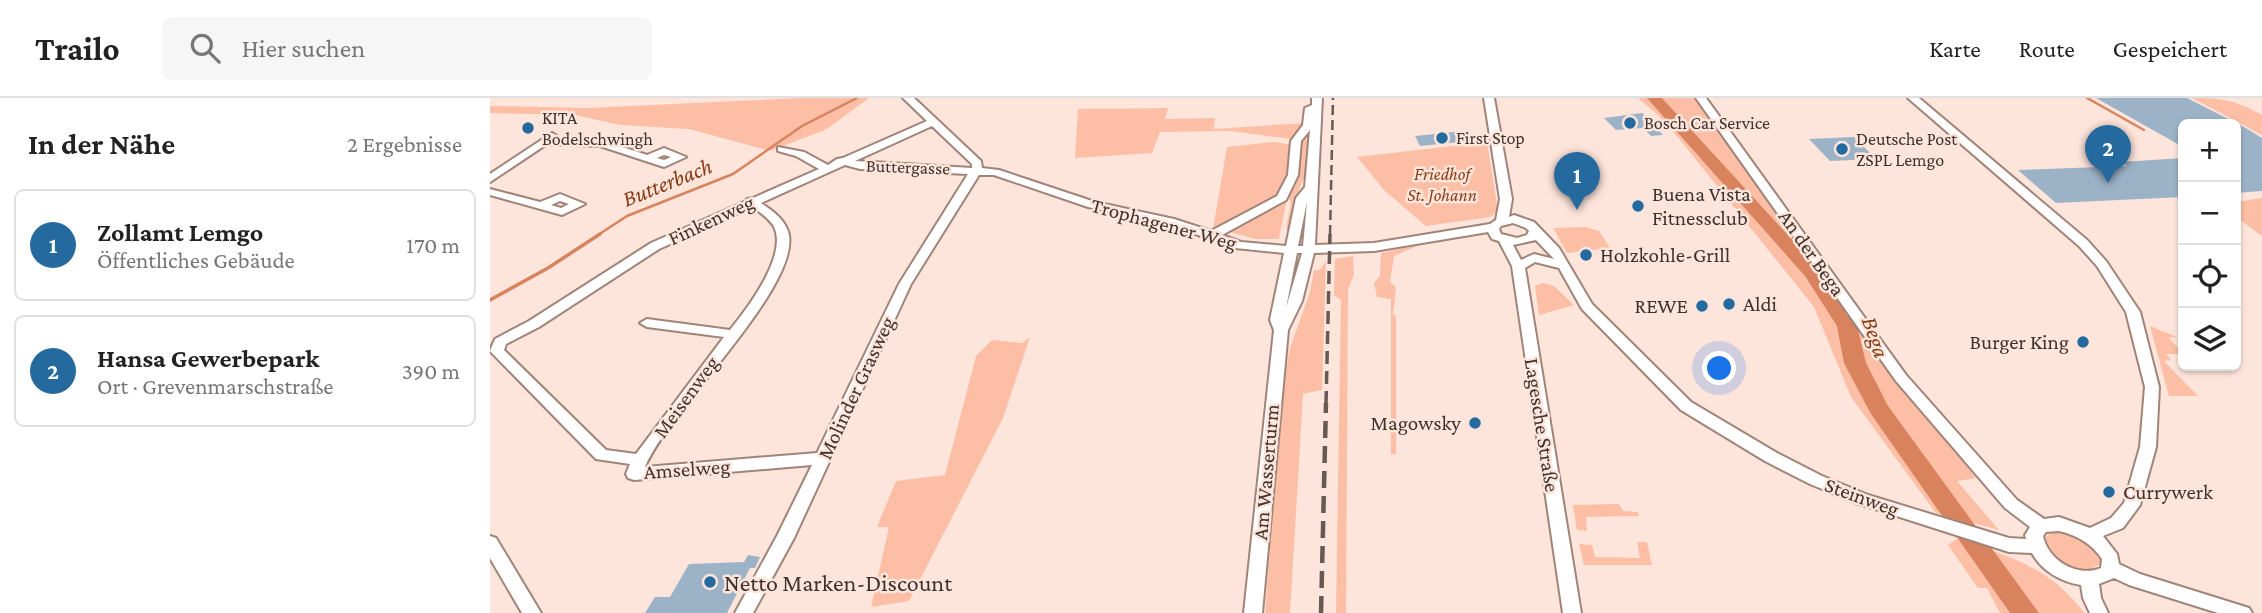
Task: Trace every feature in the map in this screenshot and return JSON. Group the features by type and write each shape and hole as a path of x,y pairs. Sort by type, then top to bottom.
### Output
{"street":[{"path":"908,98 977,163 977,169"},
{"path":"1211,236 1263,211 1282,198 1293,175 1296,141 1308,125 1309,98"},
{"name":"Am Wasserturm","path":"1253,613 1281,330 1289,320 1299,251 1314,202 1311,188 1317,98"},
{"path":"1489,98 1506,199 1499,231"},
{"name":"An der Bega","path":"1701,98 1882,351 1981,472 2021,513 2041,526"},
{"path":"1913,98 2083,243 2102,264 2133,312 2152,387 2148,447 2132,505 2117,523 2090,535"},
{"name":"Finkenweg","path":"500,342 534,324 655,246 825,168 934,122"},
{"path":"490,179 550,138 601,143 648,158"},
{"path":"782,149 800,154 825,168"},
{"name":"Buttergasse","path":"841,161 860,166 977,169"},
{"name":"Trophagener Weg","path":"977,169 1092,205 1170,221 1239,245 1299,251 1374,247 1457,233 1499,231"},
{"name":"Molinder Grasweg","path":"744,613 824,458 905,284 977,169"},
{"path":"490,192 543,205"},
{"path":"1499,231 1520,220 1506,199"},
{"name":"Meisenweg","path":"640,460 731,334 760,299 774,273 784,239 776,219 751,201"},
{"name":"Steinweg","path":"1520,220 1530,225 1528,238 1560,260 1587,306 1658,376 1673,396 1771,457 1816,480 1862,499 2009,545 2036,547"},
{"path":"1499,231 1528,238"},
{"name":"Lagesche Straße","path":"1499,231 1519,264 1572,613"},
{"name":"Lagesche Straße","path":"1519,264 1528,238"},
{"path":"1519,264 1534,258 1560,260"},
{"name":"Meisenweg","path":"647,323 731,334"},
{"name":"Amselweg","path":"500,342 497,351 602,454 640,460 634,474 824,458"},
{"path":"2059,524 2090,535 2108,553 2111,568 2106,575 2089,579 2059,569 2036,547 2034,535 2041,526 2059,524"},
{"path":"490,543 532,613"},
{"path":"2111,568 2135,580 2243,613"},
{"path":"2089,579 2092,598 2099,613"}],"green space":[{"path":"799,98 869,98 827,129 770,151 689,129 620,125 576,115 490,113 490,106 588,108"},
{"path":"1638,98 1697,98 1960,453 1957,454 1976,478 1957,481 1999,530 1936,513 1851,397 1814,307 1665,121"},
{"path":"2192,98 2228,101 2262,115 2262,135 2241,124 2241,119 2232,119"},
{"path":"1168,108 1165,119 1215,118 1214,129 1305,123 1291,139 1230,131 1160,132 1152,153 1075,158 1078,109"},
{"path":"1311,124 1307,171 1299,189 1292,229 1286,229 1291,202 1287,197 1294,179 1302,141"},
{"path":"1275,142 1293,145 1287,181 1279,196 1213,229 1227,147"},
{"name":"Friedhof St. Johann","path":"1487,142 1498,211 1490,217 1426,226 1385,191 1357,157"},
{"path":"2262,198 2262,236 2241,221 2241,201"},
{"path":"1283,201 1286,203 1279,239 1255,239 1230,232"},
{"path":"1586,227 1599,231 1610,248 1567,253 1553,228"},
{"path":"1419,245 1394,256 1390,282 1396,287 1393,315 1396,315 1396,454 1391,454 1391,299 1377,297 1374,283 1380,276 1381,253"},
{"path":"1353,256 1354,275 1348,289 1346,613 1336,613 1341,300 1334,295 1335,259"},
{"path":"1326,261 1322,390 1303,394 1290,613 1265,613 1281,398 1290,348 1310,292 1314,270 1320,270"},
{"path":"1543,283 1554,286 1574,305 1539,315 1535,286"},
{"path":"2150,326 2177,337 2169,338 2178,348 2178,354 2166,354 2171,360 2164,361 2198,396 2169,396"},
{"path":"1030,337 1003,418 909,601 871,607 889,527 877,527 896,481 945,475 976,356 992,340 1022,343"},
{"path":"1619,504 1623,511 1638,512 1639,516 1586,517 1587,531 1577,530 1573,505"},
{"path":"2053,532 2068,533 2081,538 2102,558 2101,564 2086,571 2066,566 2045,546 2046,537"},
{"path":"1957,539 1994,551 2043,574 2071,597 2084,613 2000,613 1987,588 1978,588 1948,545"},
{"path":"1637,542 1647,542 1652,565 1584,565 1579,544 1592,545 1595,557 1640,558"}],"building":[{"path":"2096,98 2187,98 2228,119 2178,119 2178,144"},
{"name":"Bosch Car Service","path":"1642,113 1663,135 1651,136 1643,128 1616,130 1604,118"},
{"path":"2241,125 2262,138 2262,191 2241,193"},
{"name":"First Stop","path":"1464,131 1470,141 1420,146 1415,136"},
{"name":"Deutsche Post ZSPL Lemgo","path":"1854,137 1876,159 1830,161 1809,139"},
{"path":"2178,158 2178,197 2056,203 2018,170 2127,166 2122,162"},
{"path":"1569,168 1582,186 1570,187 1557,170"},
{"name":"Netto Marken-Discount","path":"748,555 760,557 755,568 750,568 727,613 645,613 655,597 670,597 689,564 744,562"}],"waterway":[{"name":"Butterbach","path":"598,235 627,216 733,174 802,126 857,98"},
{"name":"Bega","path":"1654,98 1812,273 1847,326 1855,363 1879,409 2025,613"},
{"path":"2087,98 2144,130"},
{"name":"Butterbach","path":"490,300 548,268 600,234"}],"railway":[{"path":"1330,235 1333,98"},
{"path":"1326,404 1330,234"},
{"path":"1321,613 1326,403"}],"place":[{"name":"Bosch Car Service","path":"1630,123"},
{"name":"KITA Bodelschwingh","path":"528,128"},
{"name":"First Stop","path":"1442,138"},
{"name":"Deutsche Post ZSPL Lemgo","path":"1842,149"},
{"name":"Hansa Gewerbepark","path":"2108,183"},
{"name":"Buena Vista Fitnessclub","path":"1638,206"},
{"name":"Zollamt Lemgo","path":"1577,210"},
{"name":"Holzkohle-Grill","path":"1586,255"},
{"name":"Aldi","path":"1729,304"},
{"name":"REWE","path":"1702,306"},
{"name":"Burger King","path":"2083,342"},
{"name":"Magowsky","path":"1475,423"},
{"name":"Currywerk","path":"2109,492"},
{"name":"Netto Marken-Discount","path":"710,582"}]}
